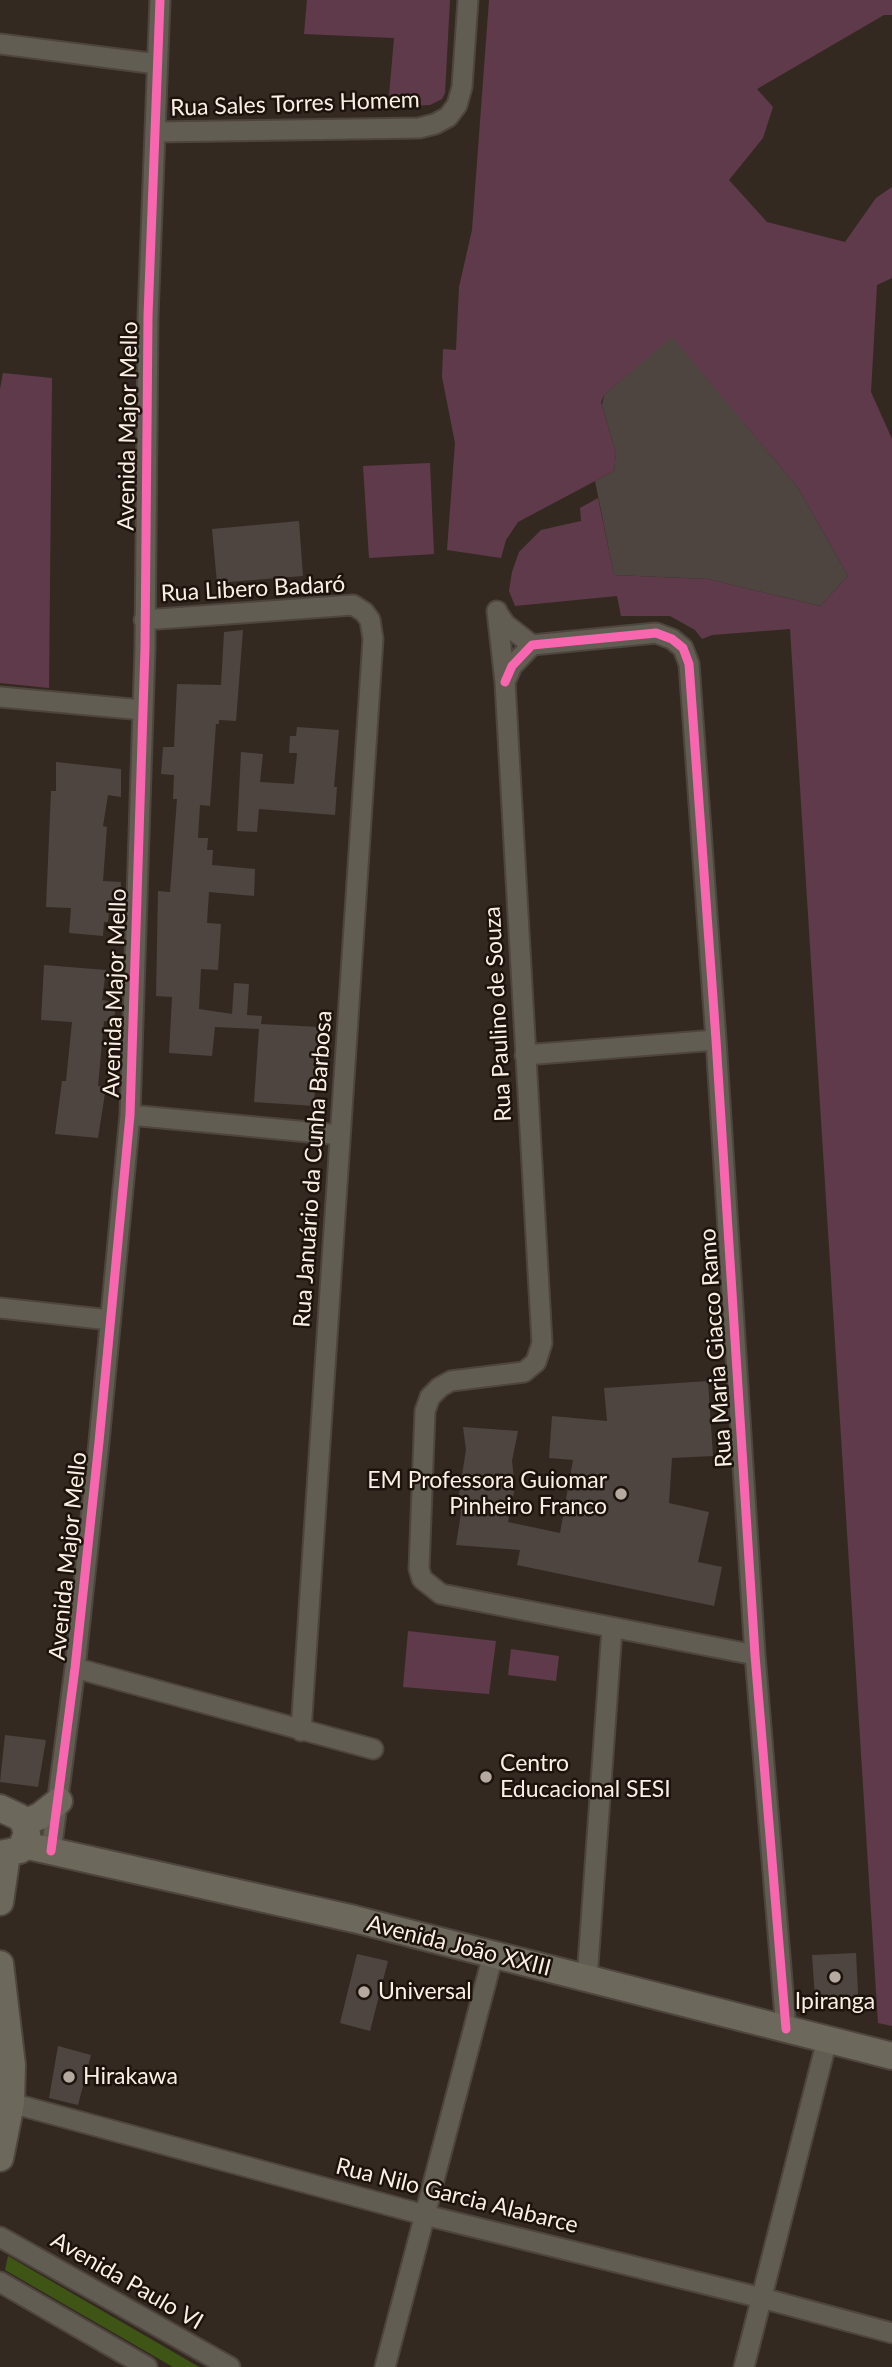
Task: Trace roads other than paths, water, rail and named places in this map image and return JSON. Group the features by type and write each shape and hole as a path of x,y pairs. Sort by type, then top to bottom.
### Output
{"main road":[{"path":"0,1902 14,1844 58,1801"},
{"name":"Avenida João XXIII","path":"0,1808 19,1817 14,1844 355,1919 892,2056"},
{"path":"0,1964 12,2066 11,2104 0,2158"}],"street":[{"name":"Avenida Major Mello","path":"51,1851 75,1668 130,1115 143,710 148,316 160,0"},
{"name":"Rua Sales Torres Homem","path":"156,132 419,128 435,124 448,117 457,105 462,87 468,0"},
{"path":"0,44 157,64"},
{"name":"Rua Libero Badaró","path":"144,620 353,605 364,612"},
{"name":"Rua Paulino de Souza","path":"532,645 505,624 497,611 505,682 541,1343 536,1362 524,1372 451,1381 429,1397 425,1410 419,1570 422,1579 441,1594 612,1629"},
{"name":"Rua Januário da Cunha Barbosa","path":"301,1731 373,639 370,620 364,612"},
{"name":"Rua Maria Giacco Ramo","path":"532,645 656,632 672,639 683,648 689,664 755,1656 786,2029"},
{"path":"505,682 513,666 532,645"},
{"path":"0,697 143,710"},
{"path":"525,1055 716,1040"},
{"path":"130,1115 340,1135"},
{"path":"0,1308 110,1320"},
{"path":"587,1979 612,1629 755,1656"},
{"path":"75,1668 373,1749"},
{"path":"385,2367 494,1955"},
{"path":"744,2367 827,2040"},
{"name":"Rua Nilo Garcia Alabarce","path":"11,2104 425,2215 892,2333"},
{"name":"Avenida Paulo VI","path":"0,2237 230,2367"},
{"path":"0,2282 147,2367"}],"place":[{"name":"EM Professora Guiomar Pinheiro Franco","path":"621,1494"},
{"name":"Centro Educacional SESI","path":"486,1777"},
{"name":"Ipiranga","path":"835,1977"},
{"name":"Universal","path":"364,1992"},
{"name":"Hirakawa","path":"69,2077"}]}
